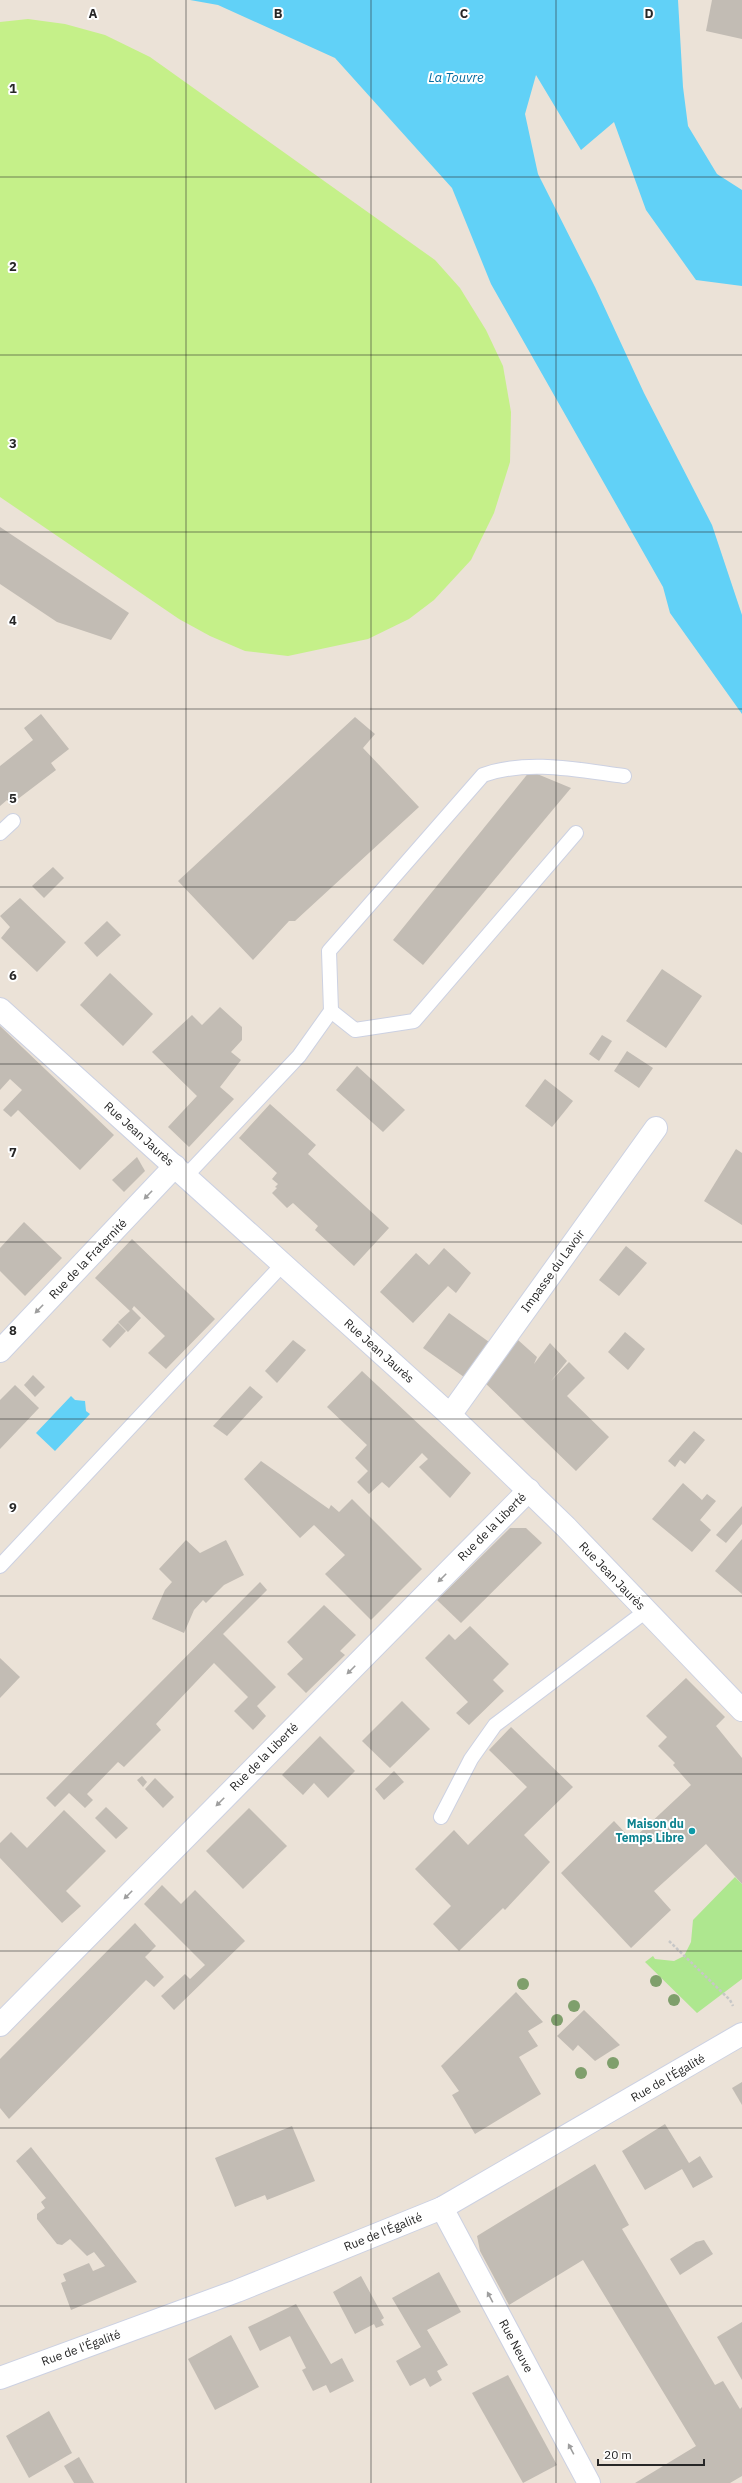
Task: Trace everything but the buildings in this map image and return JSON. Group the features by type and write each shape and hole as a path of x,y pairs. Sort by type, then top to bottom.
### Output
{"street":[{"name":"Rue Jean Jaurès","path":"0,1009 450,1415 529,1490 742,1710"},
{"name":"Impasse du Lavoir","path":"450,1415 656,1128"},
{"name":"Rue de la Fraternité","path":"0,1351 181,1171"},
{"name":"Rue de la Liberté","path":"0,2024 529,1490"},
{"name":"Rue de l'Égalité","path":"0,2378 237,2292 442,2208 742,2034"},
{"name":"Rue Neuve","path":"442,2208 589,2483"}],"lane":[{"path":"181,1171 299,1056 331,1011 329,950 483,774 496,770 546,766 624,776"},
{"path":"0,833 13,821"},
{"path":"331,1011 355,1030 414,1020 576,833"},
{"path":"0,1566 283,1264"},
{"path":"441,1817 471,1759 495,1725 646,1611"}],"path":[{"path":"669,1941 730,2000 736,2011"}],"green space":[{"path":"28,19 65,24 105,35 150,57 435,260 460,288 486,330 503,366 511,412 510,462 494,513 471,560 434,600 409,619 368,639 288,656 245,651 210,636 179,619 0,497 0,22"},
{"path":"735,1877 742,1884 742,1979 697,2013 645,1962 653,1956 655,1959 674,1961 684,1956 691,1942 693,1920"}],"water":[{"name":"La Touvre","path":"190,0 678,0 683,87 688,126 717,174 742,190 742,286 696,280 646,210 614,122 581,150 536,75 525,114 538,174 595,287 644,393 712,525 742,615 742,714 670,613 663,587 491,284 452,188 335,58 218,5"},
{"path":"71,1396 75,1400 85,1401 86,1411 90,1414 55,1451 36,1433"}],"place":[{"name":"Maison du Temps Libre","path":"692,1831"}]}
